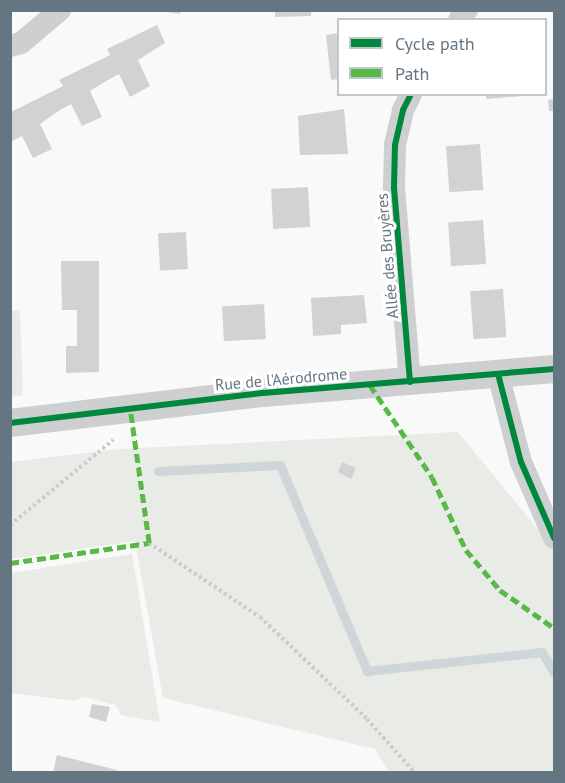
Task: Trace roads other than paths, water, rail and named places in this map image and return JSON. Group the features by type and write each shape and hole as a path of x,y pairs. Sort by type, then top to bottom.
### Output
{"street":[{"path":"10,46 21,43 60,10"},
{"name":"Allée des Bruyères","path":"410,96 403,110 395,145 394,188 411,382"},
{"name":"Rue de l'Aérodrome","path":"10,423 263,393 555,369"},
{"path":"498,374 521,462 542,517 555,538"}],"waterway":[{"path":"158,471 280,465 367,671 542,652 554,673"}]}
